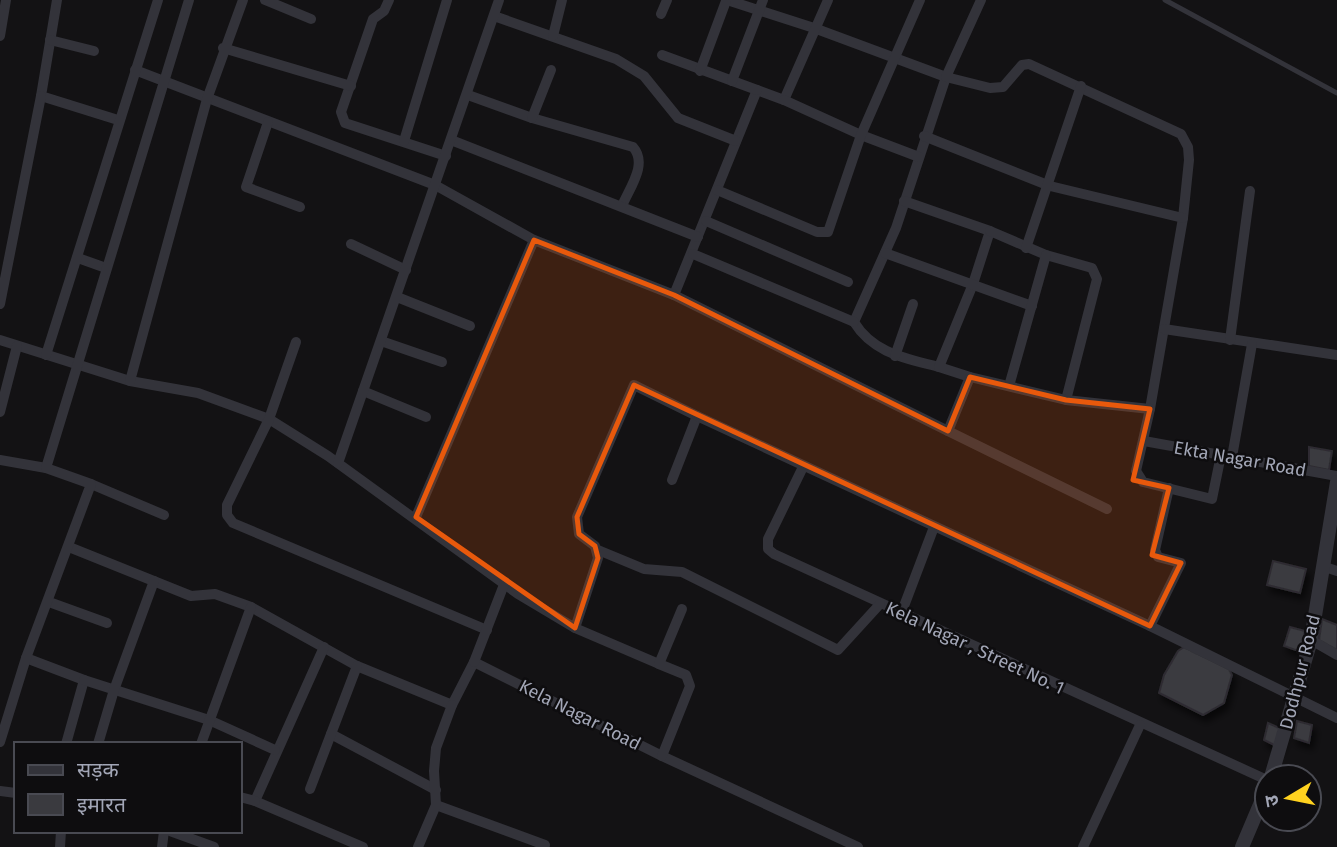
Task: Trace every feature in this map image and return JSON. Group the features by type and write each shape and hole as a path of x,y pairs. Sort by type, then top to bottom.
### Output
{"street":[{"path":"0,36 6,0"},
{"path":"0,304 58,0"},
{"path":"46,355 158,0"},
{"path":"46,468 189,0"},
{"path":"130,381 207,99 223,48 243,0"},
{"path":"265,0 311,19"},
{"path":"389,0 384,12 373,19 341,112 345,123 446,156"},
{"path":"404,141 447,0"},
{"path":"338,463 499,0"},
{"path":"553,36 562,0"},
{"path":"661,14 667,0"},
{"path":"700,71 726,0 761,5 894,59 990,88 1003,87 1023,65 1029,64 1181,134 1188,147 1189,160 1183,218 1144,442 1136,471 1138,478 1212,499 1227,456 1252,344"},
{"path":"784,100 828,0"},
{"path":"718,190 817,232 828,232 862,135 920,0"},
{"path":"853,322 885,253 924,136 981,0"},
{"path":"732,81 761,5"},
{"path":"494,16 634,68 657,89 678,118 736,141"},
{"path":"50,40 94,51"},
{"path":"223,48 351,86"},
{"path":"662,55 784,100 919,157"},
{"path":"135,70 435,185 534,240 674,295 1107,509"},
{"path":"532,118 551,70"},
{"path":"1026,248 1081,86"},
{"path":"674,295 693,254 757,90"},
{"path":"468,95 532,118 633,147 640,155 640,163 621,206"},
{"path":"41,96 118,120"},
{"path":"268,122 246,187 300,208"},
{"path":"924,136 1049,186 1183,218"},
{"path":"452,140 698,237"},
{"path":"1230,340 1250,191"},
{"path":"904,201 990,231 1046,256 1092,268 1097,279 1066,400"},
{"path":"706,221 848,282"},
{"path":"939,367 973,284 990,231"},
{"path":"416,517 534,240"},
{"path":"351,244 406,270"},
{"path":"885,253 1032,306"},
{"path":"693,254 853,322 864,339 895,356 1066,400 1150,409"},
{"path":"1009,386 1046,256"},
{"path":"78,258 106,268"},
{"path":"397,297 470,326"},
{"path":"895,356 913,304"},
{"path":"1164,329 1337,355"},
{"path":"0,340 130,381 198,393 269,419 416,517 548,614 686,676 691,686 662,756"},
{"path":"381,341 442,362"},
{"path":"296,342 269,419 227,505 227,515 233,523 486,630"},
{"path":"0,412 17,346"},
{"path":"948,431 970,377"},
{"path":"880,604 838,650 682,572 644,569 598,550 579,534 577,517 634,385 803,467 1150,626 1337,718"},
{"path":"363,391 426,416"},
{"path":"672,480 698,416"},
{"name":"Ekta Nagar Road","path":"1144,442 1337,476"},
{"path":"0,460 46,468 164,515"},
{"name":"Kela Nagar , Street No. 1","path":"803,467 768,539 768,548 774,554 1140,725 1253,771"},
{"name":"Dodhpur Road","path":"1274,763 1296,698 1331,569 1337,482"},
{"path":"0,742 4,711 91,484"},
{"path":"1150,626 1181,563 1158,557 1154,550 1169,488"},
{"path":"901,614 934,527"},
{"path":"69,547 191,596 215,594 251,607 357,666 452,705"},
{"path":"575,628 598,550"},
{"path":"99,742 114,690 154,581"},
{"path":"418,847 436,804 436,748 506,582"},
{"path":"48,602 107,623"},
{"path":"202,742 251,607"},
{"path":"659,664 682,609"},
{"path":"1311,640 1337,655"},
{"path":"254,802 275,750 324,647"},
{"path":"26,658 84,680 209,720 275,750"},
{"name":"Kela Nagar Road","path":"474,662 662,756 858,847"},
{"path":"310,789 357,666"},
{"path":"67,742 84,680"},
{"path":"1083,847 1140,725"},
{"path":"331,734 436,790"},
{"path":"242,798 363,847"},
{"path":"436,804 547,846"},
{"path":"1241,847 1253,820"},
{"path":"176,833 214,847"}],"lane":[{"path":"1164,0 1337,93"}],"highlighted area":[{"path":"534,240 674,295 948,431 970,377 1066,400 1150,409 1133,480 1169,488 1152,555 1181,563 1150,626 634,385 577,517 579,534 595,546 598,558 575,628 416,517"}],"building":[{"path":"1309,447 1332,451 1329,470 1309,466"},
{"path":"1273,561 1306,569 1300,593 1267,585"},
{"path":"1322,619 1337,625 1337,650 1319,640"},
{"path":"1290,627 1305,631 1301,652 1284,646"},
{"path":"1184,647 1229,669 1232,675 1224,703 1203,715 1159,693 1164,675 1178,651"},
{"path":"1297,721 1312,725 1309,743 1294,738"},
{"path":"1268,723 1284,730 1278,747 1264,740"}]}
